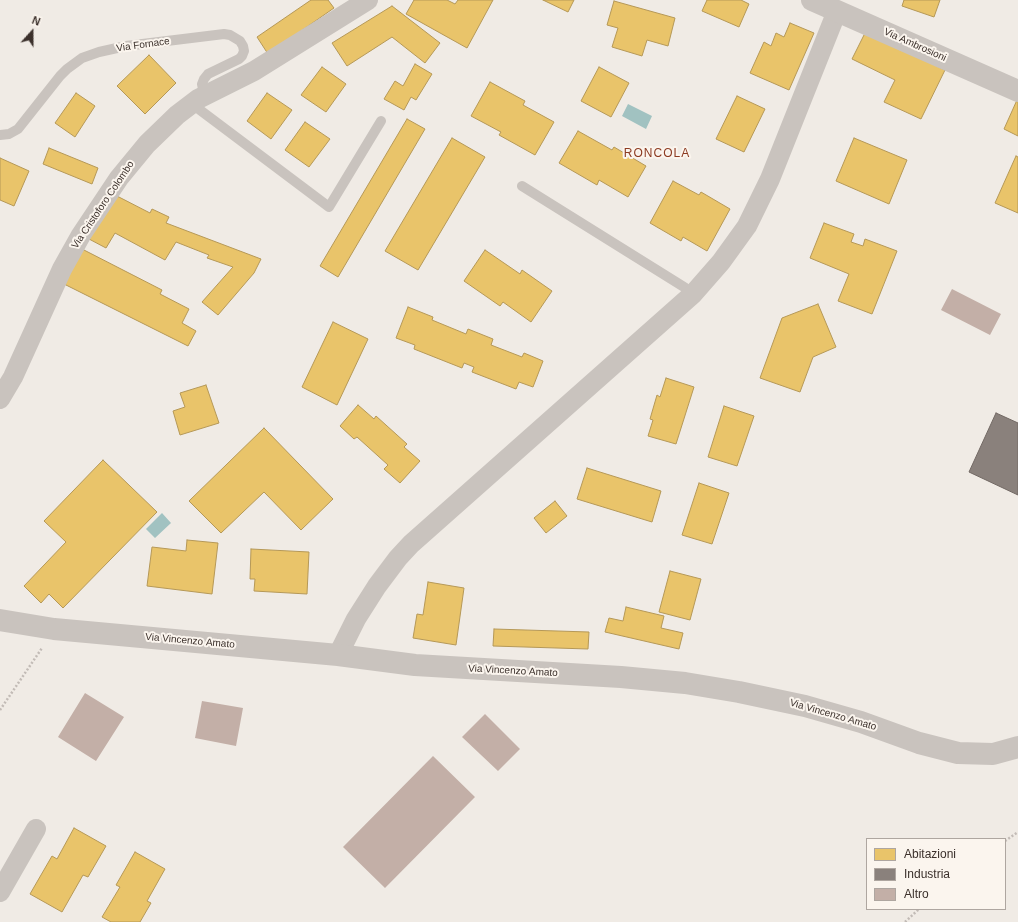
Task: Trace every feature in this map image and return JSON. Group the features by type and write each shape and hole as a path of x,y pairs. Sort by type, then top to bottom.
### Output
{"street":[{"name":"Via Cristoforo Colombo","path":"0,398 13,377 62,270 88,224 119,178 140,152 164,128 199,99 254,71 368,0"},
{"name":"Via Ambrosioni","path":"812,0 1018,91"},
{"path":"338,655 356,619 377,586 398,558 417,538 693,294 728,254 740,237 770,179 837,11"},
{"name":"Via Vincenzo Amato","path":"0,620 54,629 338,655 426,666 621,677 697,685 805,706 861,722 919,743 958,753 993,754 1018,747"},
{"path":"0,892 36,829"}],"lane":[{"name":"Via Fornace","path":"0,135 9,134 18,129 60,76 82,58 99,52 126,46 224,34 235,37 243,46 244,51 242,56 239,59 208,74 202,84 203,89 199,99"},
{"path":"199,99 329,207 381,121"},
{"path":"522,186 693,294"}],"path":[{"path":"0,710 54,629"},
{"path":"1006,840 1018,832"},
{"path":"905,922 918,910"}],"water":[{"path":"628,104 652,116 646,129 622,116"},
{"path":"162,513 171,523 155,538 146,529"}],"building: Abitazioni":[{"path":"311,0 328,0 334,8 268,54 257,37"},
{"path":"414,0 447,0 455,4 458,0 493,0 467,48 406,14"},
{"path":"543,0 574,0 568,12"},
{"path":"707,0 741,0 749,4 739,27 702,11"},
{"path":"904,0 940,0 934,17 902,6"},
{"path":"614,1 675,18 668,46 647,40 642,56 612,47 618,28 607,25"},
{"path":"392,6 440,43 425,63 392,37 347,66 332,43"},
{"path":"790,23 814,33 789,90 750,73 764,42 771,46 776,33 784,37"},
{"path":"866,31 945,70 921,119 884,102 895,80 852,59"},
{"path":"149,55 176,83 145,114 117,86"},
{"path":"415,64 432,74 416,100 411,97 404,110 384,99 395,81 403,86"},
{"path":"322,67 346,84 326,112 301,95"},
{"path":"599,67 629,83 611,117 581,101"},
{"path":"490,82 525,101 523,105 554,122 535,155 499,135 501,132 471,116"},
{"path":"76,93 95,106 75,137 55,123"},
{"path":"267,93 292,110 271,139 247,121"},
{"path":"737,96 765,109 744,152 716,139"},
{"path":"1018,100 1018,136 1004,129"},
{"path":"407,119 425,129 338,277 320,266"},
{"path":"305,122 330,139 309,167 285,150"},
{"path":"578,131 612,150 614,147 646,166 628,197 599,180 597,185 559,163"},
{"path":"452,138 485,157 418,270 385,251"},
{"path":"854,138 907,160 889,204 836,181"},
{"path":"49,148 98,168 92,184 43,164"},
{"path":"1016,156 1018,157 1018,213 995,203"},
{"path":"0,158 29,171 14,206 0,200"},
{"path":"673,181 699,195 701,192 730,209 707,251 683,237 681,241 650,223"},
{"path":"115,195 150,213 152,209 169,217 166,223 261,259 254,273 218,315 202,302 233,267 207,258 209,255 176,242 165,260 115,233 106,248 89,239"},
{"path":"824,223 854,234 851,242 863,246 865,239 897,251 872,314 838,301 849,274 810,258"},
{"path":"82,249 162,290 160,294 189,309 182,323 196,331 188,346 64,284"},
{"path":"485,250 520,274 522,270 552,291 531,322 503,302 500,306 464,281"},
{"path":"818,304 836,347 813,357 800,392 760,378 782,318"},
{"path":"408,307 433,317 432,320 466,334 468,329 493,339 491,345 522,357 524,353 543,361 533,387 519,382 516,389 472,372 474,367 464,363 462,368 414,349 415,345 396,338"},
{"path":"333,322 368,339 337,405 302,387"},
{"path":"666,378 694,387 676,444 648,436 653,420 650,419 657,395 660,397"},
{"path":"206,385 219,423 180,435 173,411 185,407 180,393"},
{"path":"358,405 374,419 376,416 407,444 404,447 420,461 400,483 384,469 388,465 357,437 354,439 340,426"},
{"path":"724,406 754,416 737,466 708,457"},
{"path":"264,428 333,499 301,530 264,492 221,533 189,501"},
{"path":"103,460 157,512 63,608 49,594 41,603 24,586 66,542 44,521"},
{"path":"587,468 661,491 652,522 577,499"},
{"path":"699,483 729,493 712,544 682,535"},
{"path":"555,501 567,516 546,533 534,518"},
{"path":"187,540 218,543 212,594 147,586 152,547 186,551"},
{"path":"251,549 309,552 307,594 254,591 255,579 250,579"},
{"path":"670,571 701,579 690,620 659,612"},
{"path":"428,582 464,588 456,645 413,638 417,614 423,615"},
{"path":"626,607 664,616 661,628 683,633 679,649 605,632 609,618 623,621"},
{"path":"494,629 589,632 588,649 493,646"},
{"path":"74,828 106,846 88,877 83,875 62,912 30,894 52,856 57,859"},
{"path":"135,852 165,869 147,901 151,903 140,922 111,922 102,917 120,887 116,885"}],"building: Industria":[{"path":"996,413 1018,423 1018,495 969,472"}],"building: Altro":[{"path":"952,289 1001,314 990,335 941,310"},
{"path":"85,693 124,717 96,761 58,737"},
{"path":"202,701 243,708 236,746 195,738"},
{"path":"485,714 520,749 498,771 462,737"},
{"path":"433,756 475,797 385,888 343,847"}],"district":[{"name":"RONCOLA","path":"657,154"}]}
